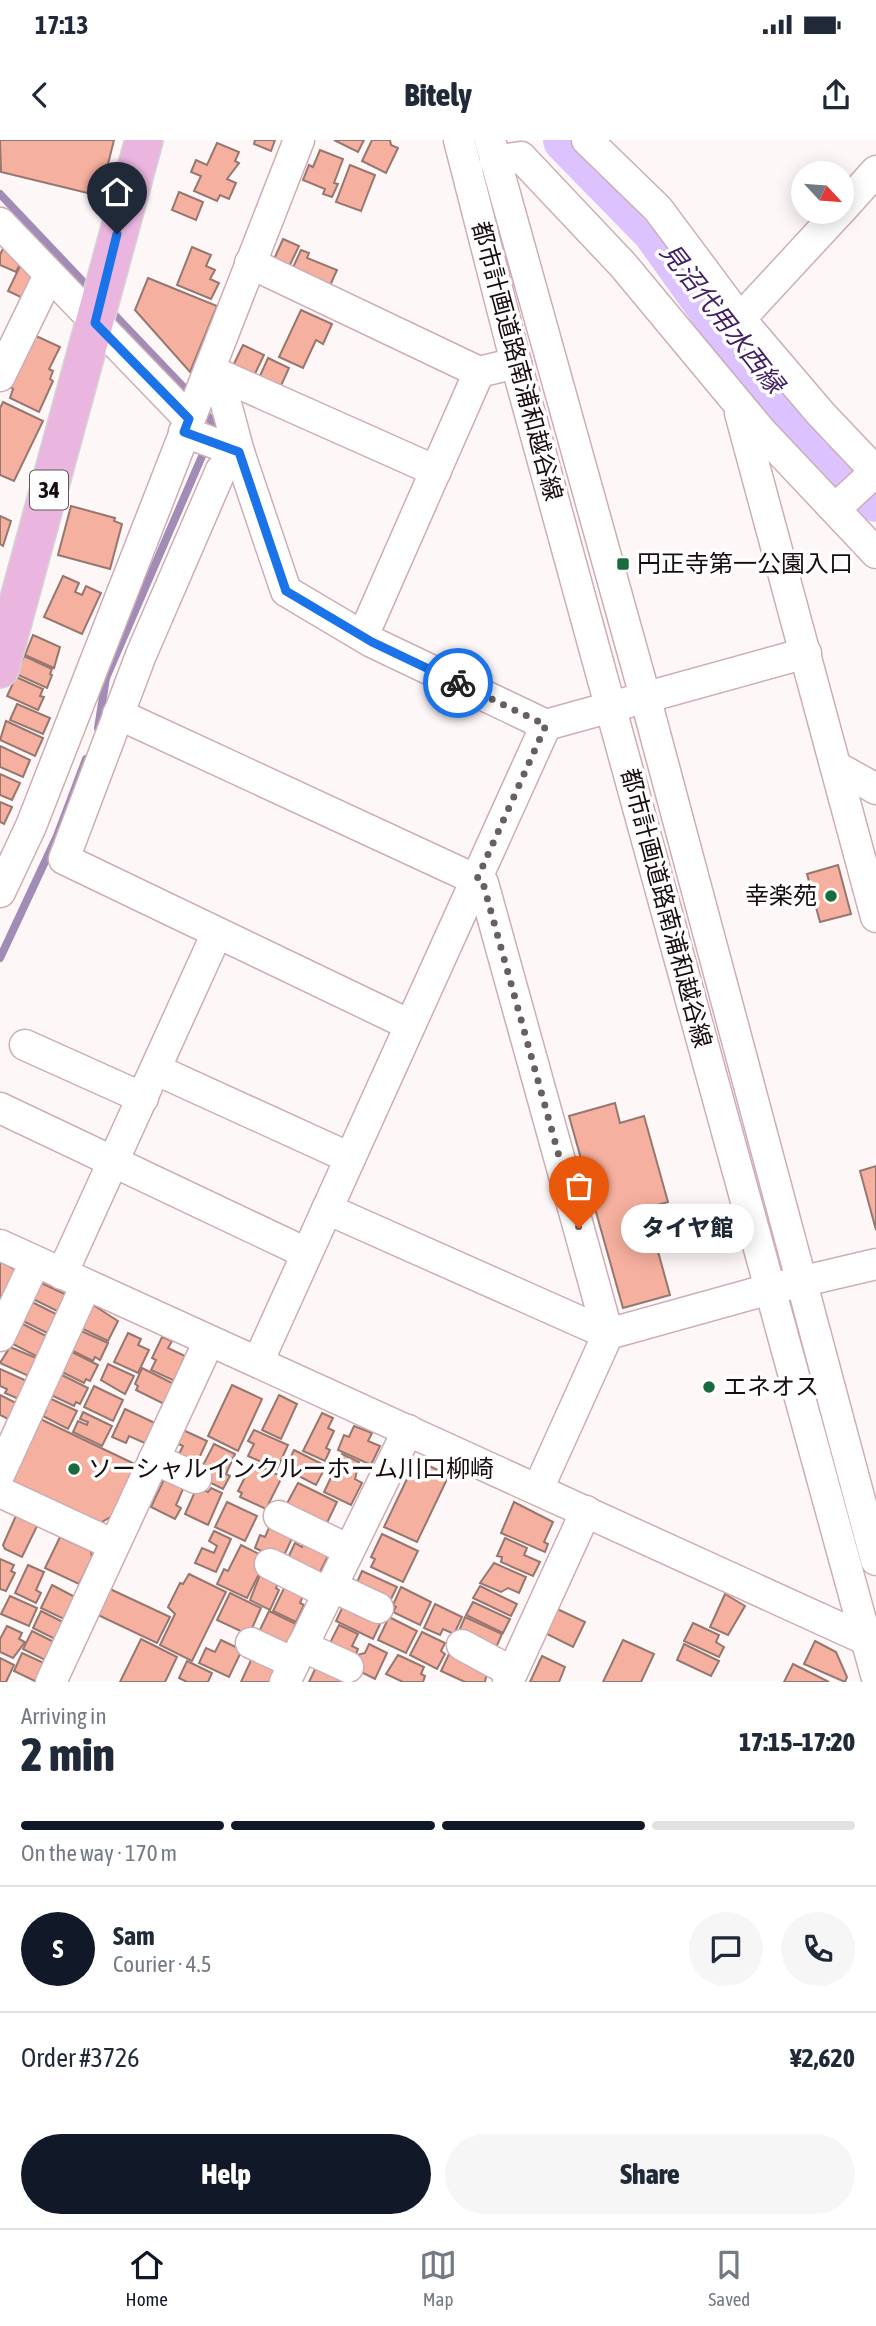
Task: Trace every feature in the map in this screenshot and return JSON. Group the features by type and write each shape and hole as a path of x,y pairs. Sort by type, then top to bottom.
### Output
{"main road":[{"name":"34","path":"0,669 144,140"}],"street":[{"path":"0,892 31,826 187,425 214,372 250,263 299,140"},
{"name":"都市計画道路南浦和越谷線","path":"459,140 516,363 876,1675"},
{"path":"587,140 658,209 740,319 821,414 876,471 835,509"},
{"path":"492,151 522,157 623,265 737,403 876,553"},
{"name":"都市計画道路南浦和越谷線","path":"492,151 646,700 876,1560"},
{"path":"854,196 876,171"},
{"path":"0,223 49,275 99,305 187,425 239,452"},
{"path":"740,319 828,224"},
{"path":"250,263 479,372 516,363"},
{"path":"0,376 49,275"},
{"path":"214,372 286,591 363,636 546,725 646,700 806,653"},
{"path":"214,372 436,471"},
{"path":"363,636 479,372"},
{"path":"737,403 876,917"},
{"path":"239,452 221,470 118,714 64,859 410,1025"},
{"path":"118,714 483,883 608,1334 538,1489"},
{"path":"258,1362 546,725"},
{"path":"837,767 876,789"},
{"path":"0,1473 74,1280 115,1160 217,933"},
{"path":"25,1045 143,1098"},
{"path":"157,1070 350,1158"},
{"path":"0,1108 115,1160 306,1254"},
{"path":"327,1209 608,1334 770,1289 876,1264"},
{"path":"0,1245 867,1640"},
{"path":"0,1336 35,1262"},
{"path":"51,1682 209,1340"},
{"path":"294,1663 408,1430"},
{"path":"154,1459 196,1478"},
{"path":"0,1492 114,1545"},
{"path":"462,1645 510,1677 586,1511"},
{"path":"279,1516 349,1550"},
{"path":"270,1564 378,1608"},
{"path":"251,1643 294,1663 348,1667"}],"building":[{"path":"0,140 114,140 100,196 1,172"},
{"path":"255,140 275,140 271,151 254,144"},
{"path":"334,140 364,140 358,152"},
{"path":"372,140 390,140 391,145 398,148 386,173 362,161"},
{"path":"217,143 239,152 235,161 239,163 227,179 236,183 229,199 220,195 217,201 194,191 201,176 191,172 196,160 207,165"},
{"path":"320,150 343,159 334,183 338,184 332,197 323,194 325,189 303,180 309,165 313,167"},
{"path":"350,165 375,175 361,211 336,202"},
{"path":"179,192 203,202 196,220 172,210"},
{"path":"283,239 299,246 286,273 271,266"},
{"path":"5,244 23,258 16,272 0,265 0,255"},
{"path":"192,247 211,255 206,266 215,270 210,279 219,283 211,299 177,285"},
{"path":"301,250 309,253 307,258 337,270 328,290 290,274"},
{"path":"21,264 41,274 27,300 8,291"},
{"path":"148,278 217,306 190,372 135,310"},
{"path":"301,310 332,324 323,344 316,340 303,368 279,357"},
{"path":"34,335 60,347 49,369 53,371 50,379 53,381 39,412 10,398 13,389 10,387"},
{"path":"243,345 264,355 252,380 231,370"},
{"path":"268,358 289,368 280,388 259,378"},
{"path":"3,402 43,421 14,481 0,475 0,408"},
{"path":"71,506 115,518 114,521 122,524 110,569 58,555"},
{"path":"0,516 11,521 3,546 0,544"},
{"path":"63,576 79,583 75,592 82,595 86,586 101,593 82,634 44,617"},
{"path":"33,635 60,647 54,668 25,655"},
{"path":"24,656 52,669 47,688 16,674"},
{"path":"16,677 43,689 40,696 44,697 38,710 7,696"},
{"path":"17,704 50,718 43,734 10,720"},
{"path":"6,721 43,738 35,756 0,740"},
{"path":"0,746 30,760 23,777 0,767"},
{"path":"0,774 20,783 12,800 0,795"},
{"path":"0,802 12,807 4,824 0,822"},
{"path":"838,865 851,914 820,922 807,874"},
{"path":"615,1103 620,1123 644,1116 668,1202 646,1208 670,1295 623,1308 569,1116"},
{"path":"876,1166 876,1230 860,1171"},
{"path":"0,1261 17,1271 0,1319"},
{"path":"37,1281 69,1296 61,1313 29,1297"},
{"path":"26,1299 58,1315 49,1334 17,1318"},
{"path":"90,1303 118,1321 108,1341 79,1327"},
{"path":"17,1321 50,1338 40,1358 7,1341"},
{"path":"79,1330 108,1343 100,1360 95,1357 93,1361 69,1349"},
{"path":"128,1333 141,1339 138,1345 149,1350 138,1373 114,1362"},
{"path":"162,1337 172,1341 168,1348 185,1356 181,1365 184,1367 177,1382 151,1370 156,1360 152,1358"},
{"path":"10,1347 41,1360 33,1378 0,1363"},
{"path":"70,1351 98,1365 90,1381 86,1379 84,1383 60,1371"},
{"path":"108,1364 134,1376 125,1394 101,1380"},
{"path":"142,1368 176,1385 166,1405 136,1390 138,1386 135,1384"},
{"path":"0,1369 29,1382 21,1400 5,1393 7,1389 0,1386"},
{"path":"60,1374 88,1388 80,1404 76,1402 74,1406 49,1394"},
{"path":"232,1385 262,1399 238,1451 208,1436"},
{"path":"94,1386 123,1400 113,1421 84,1407"},
{"path":"0,1395 18,1404 10,1420 0,1415"},
{"path":"279,1395 297,1404 281,1439 262,1430"},
{"path":"47,1397 77,1411 68,1429 43,1416 46,1411 41,1409"},
{"path":"125,1409 157,1424 147,1444 129,1436 126,1443 112,1437"},
{"path":"83,1412 112,1426 102,1446 73,1432 78,1421 87,1425 88,1422 80,1419"},
{"path":"322,1413 333,1418 328,1428 334,1431 326,1448 330,1450 325,1461 303,1451"},
{"name":"ソーシャルインクルーホーム川口柳崎","path":"32,1415 141,1467 119,1512 100,1523 11,1481"},
{"path":"354,1426 372,1433 368,1441 380,1446 371,1465 338,1450 344,1435 349,1437"},
{"path":"183,1430 207,1441 195,1467 177,1458 183,1446 176,1443"},
{"path":"254,1430 288,1445 277,1469 248,1456 254,1444 248,1441"},
{"path":"214,1444 235,1454 226,1474 230,1476 223,1489 203,1479 200,1471"},
{"path":"294,1450 326,1466 316,1485 285,1469"},
{"path":"342,1454 359,1462 355,1479 362,1483 351,1505 324,1492"},
{"path":"416,1460 449,1475 417,1542 384,1527"},
{"path":"256,1464 282,1477 266,1509 240,1497 242,1493 238,1491 251,1465 255,1467"},
{"path":"167,1473 186,1482 176,1505 181,1508 175,1519 151,1507"},
{"path":"298,1483 337,1502 324,1529 284,1509"},
{"path":"197,1487 208,1492 211,1488 222,1493 208,1525 185,1514"},
{"path":"227,1502 257,1516 245,1541 215,1527"},
{"path":"514,1502 553,1522 544,1542 548,1544 545,1552 501,1533"},
{"path":"18,1511 38,1524 22,1557 5,1549 3,1545"},
{"path":"271,1523 294,1534 282,1560 255,1548 260,1535 265,1537"},
{"path":"214,1531 231,1539 216,1572 195,1563 202,1548 214,1553 217,1546 209,1541"},
{"path":"382,1534 418,1551 403,1582 371,1567 375,1559 371,1557"},
{"path":"60,1537 91,1551 92,1558 79,1584 45,1568"},
{"path":"505,1538 527,1548 524,1555 540,1562 533,1576 501,1562 502,1557 497,1556"},
{"path":"305,1539 323,1547 328,1556 318,1576 287,1560 295,1543 302,1547"},
{"path":"241,1545 261,1555 262,1568 247,1598 217,1584 224,1569 228,1571"},
{"path":"0,1559 14,1565 11,1571 15,1573 6,1591 0,1589"},
{"path":"494,1563 526,1577 519,1593 508,1588 501,1592 480,1583"},
{"path":"28,1565 44,1572 36,1590 41,1593 36,1603 15,1593"},
{"path":"362,1571 397,1587 388,1605 354,1589"},
{"path":"189,1574 226,1592 192,1661 160,1645 175,1614 168,1607 180,1583 183,1584"},
{"path":"260,1575 278,1583 276,1588 279,1590 270,1610 250,1600"},
{"path":"287,1582 303,1596 300,1603 304,1605 296,1622 273,1611"},
{"path":"52,1585 75,1597 64,1619 41,1608"},
{"path":"480,1586 517,1604 511,1616 473,1598"},
{"path":"401,1587 431,1602 420,1625 393,1612 396,1607 393,1605"},
{"path":"110,1589 170,1617 157,1643 98,1615"},
{"path":"230,1593 261,1608 249,1635 217,1620"},
{"path":"725,1594 745,1606 728,1635 710,1627"},
{"path":"10,1596 37,1608 29,1626 1,1614"},
{"path":"473,1602 510,1619 503,1633 466,1615"},
{"path":"344,1604 381,1622 373,1639 336,1621"},
{"path":"435,1604 462,1617 454,1634 443,1629 440,1635 424,1628"},
{"path":"553,1607 585,1622 573,1647 541,1631"},
{"path":"41,1611 65,1623 57,1640 33,1628"},
{"path":"269,1611 296,1624 285,1648 256,1638"},
{"path":"389,1617 417,1631 406,1653 378,1640"},
{"path":"465,1617 502,1634 495,1650 458,1633"},
{"path":"693,1623 719,1635 716,1642 724,1647 719,1657 684,1641"},
{"path":"339,1625 358,1634 352,1646 358,1649 355,1656 327,1649"},
{"path":"7,1626 22,1633 19,1639 25,1642 13,1658 0,1652 0,1639"},
{"path":"32,1631 56,1643 47,1661 23,1649"},
{"path":"422,1632 445,1643 441,1651 445,1654 437,1669 410,1655"},
{"path":"141,1639 177,1657 165,1682 120,1682"},
{"path":"221,1640 242,1650 229,1677 199,1663 206,1648 215,1652"},
{"path":"623,1640 654,1654 641,1682 603,1682"},
{"path":"815,1641 836,1652 847,1677 845,1682 804,1664"},
{"path":"369,1644 387,1653 375,1679 351,1667 357,1655 365,1653"},
{"path":"684,1644 719,1661 711,1676 677,1660"},
{"path":"22,1653 46,1664 37,1682 14,1671"},
{"path":"449,1654 487,1672 485,1682 465,1682 441,1671"},
{"path":"398,1655 424,1667 421,1674 425,1676 423,1682 403,1682 386,1674"},
{"path":"542,1656 565,1667 559,1682 530,1682"},
{"path":"0,1658 14,1665 6,1682 0,1682"},
{"path":"252,1658 276,1669 270,1682 241,1682"},
{"path":"187,1661 212,1673 208,1682 187,1682 179,1678"},
{"path":"793,1664 829,1682 784,1682"},
{"path":"317,1665 344,1678 342,1682 309,1682"}],"waterway":[{"name":"見沼代用水西縁","path":"566,140 655,231 746,358 876,499"},
{"path":"0,194 92,291"},
{"path":"108,308 191,395"},
{"path":"202,407 214,426 210,435"},
{"path":"98,728 106,678 206,447"},
{"path":"0,958 57,836 86,759"}],"way so far":[{"path":"458,683 546,725 477,879 483,883 579,1228"}],"place":[{"name":"円正寺第一公園入口","path":"623,564"},
{"name":"幸楽苑","path":"831,896"},
{"name":"タイヤ館","path":"579,1228"},
{"name":"エネオス","path":"709,1387"},
{"name":"ソーシャルインクルーホーム川口柳崎","path":"74,1469"}],"route":[{"path":"117,234 95,323 189,419 184,432 239,452 286,591 372,642 458,683"}]}
